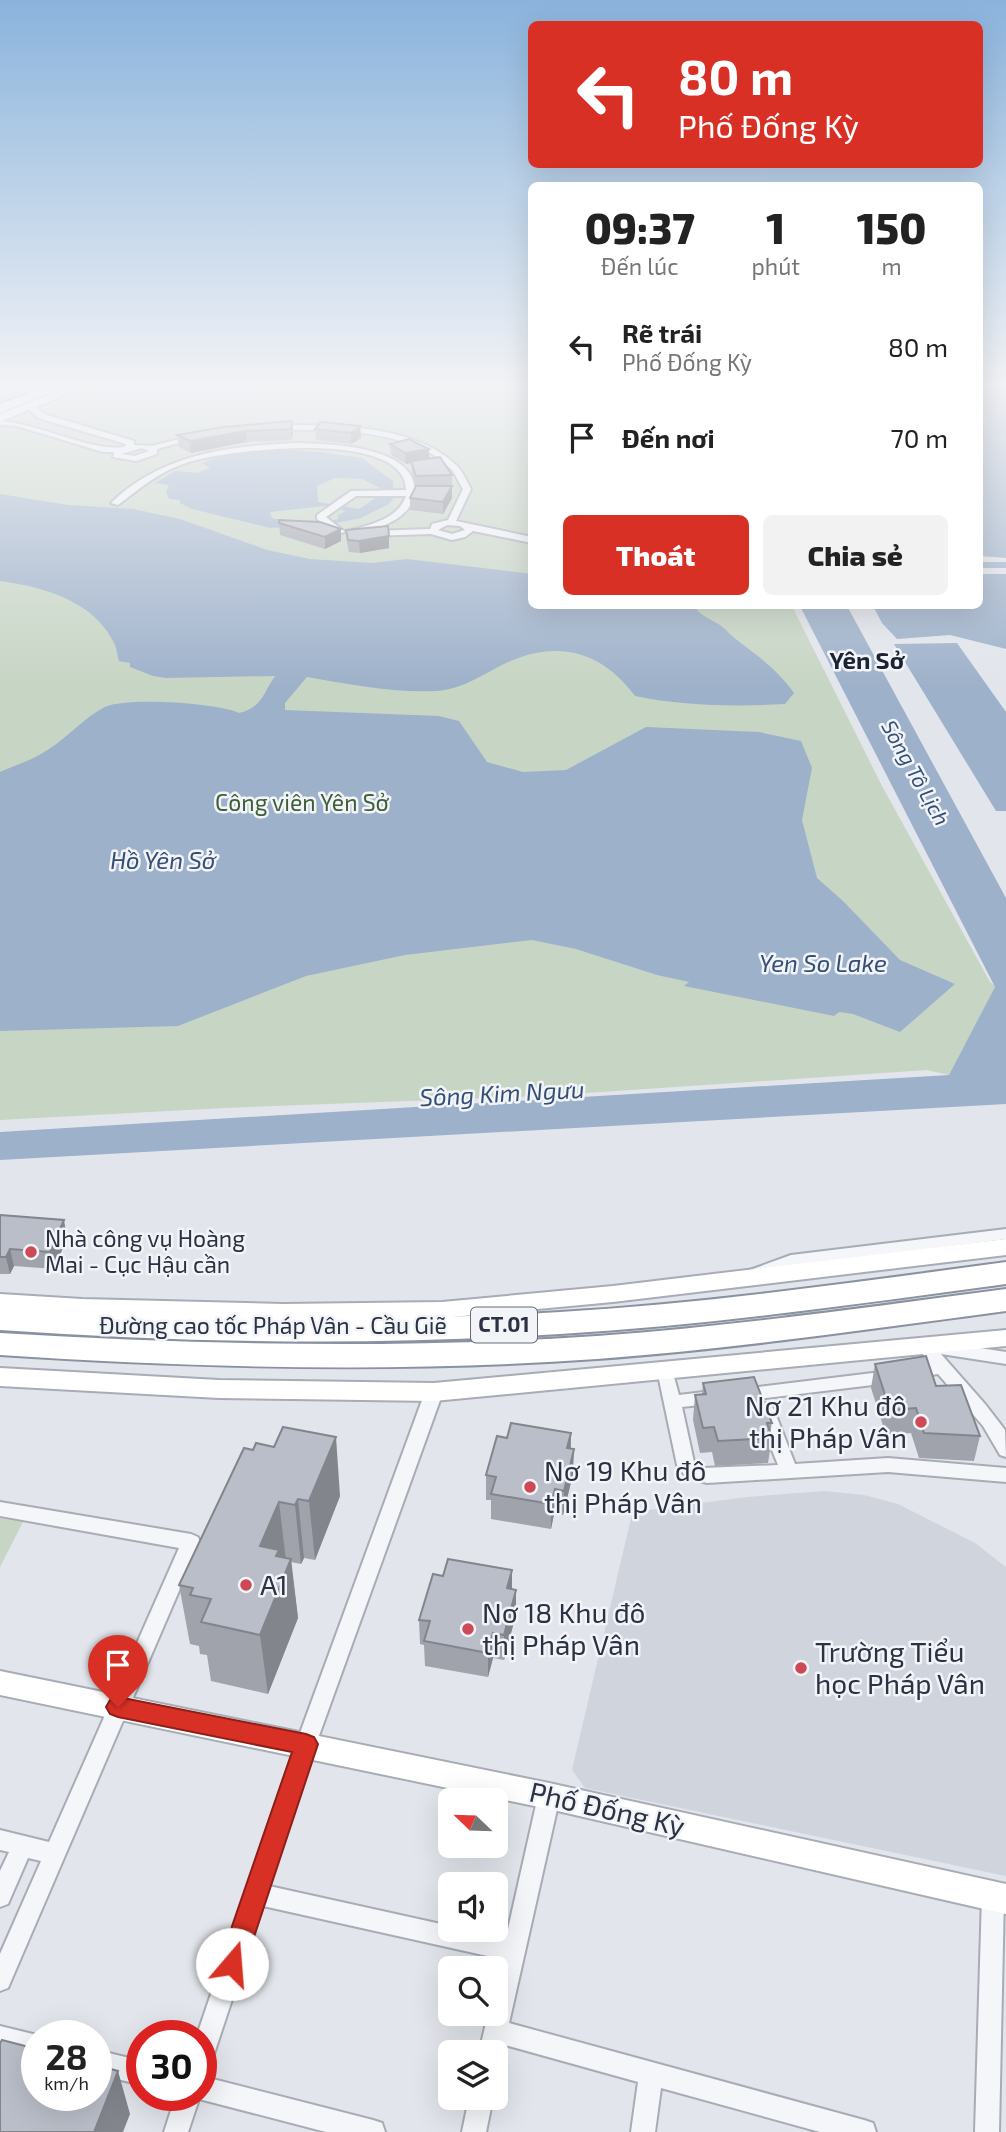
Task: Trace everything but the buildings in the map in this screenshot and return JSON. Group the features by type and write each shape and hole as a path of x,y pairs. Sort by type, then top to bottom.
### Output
{"highway":[{"name":"Đường cao tốc Pháp Vân - Cầu Giẽ","path":"0,1318 92,1326 228,1331 560,1323 704,1311 1006,1273"},
{"name":"Đường cao tốc Pháp Vân - Cầu Giẽ","path":"0,1344 181,1355 288,1357 459,1354 596,1347 718,1336 1006,1300"}],"street":[{"path":"115,503 137,487"},
{"path":"411,487 411,493 411,498 402,513 343,538 338,535 341,532 320,517 354,494 411,493 425,492"},
{"path":"451,522 465,492 464,487"},
{"path":"452,492 465,492"},
{"path":"433,531 435,526 451,522 463,523 470,528 528,539"},
{"path":"355,533 433,531 441,535 455,536 466,533 470,528"},
{"path":"749,1277 791,1261 1006,1234"},
{"path":"0,1302 220,1311 478,1308 631,1294 749,1277 1006,1247"},
{"path":"0,1377 219,1389 434,1392 1006,1338"},
{"path":"925,1345 1006,1358"},
{"path":"925,1345 940,1367 973,1399 1006,1450"},
{"path":"671,1402 884,1378 940,1367"},
{"path":"665,1370 686,1465 691,1471 707,1476 888,1465 1006,1475"},
{"path":"213,2020 306,1744 434,1392"},
{"path":"759,1393 789,1471"},
{"path":"0,1508 191,1542 0,1980"},
{"name":"Phố Đống Kỳ","path":"0,1683 549,1796 1000,1897"},
{"path":"494,2040 549,1796"},
{"path":"0,1840 54,1854"},
{"path":"0,1896 23,1845"},
{"path":"256,1894 514,1951"},
{"path":"987,2132 1000,1897"},
{"path":"0,2038 21,2044"},
{"path":"508,2045 651,2074 809,2125 864,2132"},
{"path":"643,2132 651,2074"},
{"path":"217,2092 373,2132"},
{"path":"474,2132 479,2110"},
{"path":"176,2132 183,2111"}],"shaded area":[{"name":"Trường Tiểu học Pháp Vân","path":"824,1491 864,1495 898,1504 975,1543 1006,1567 1006,1876 585,1788 572,1770 631,1518 648,1510 747,1497"}],"green space":[{"name":"Công viên Yên Sở","path":"0,487 528,487 528,609 794,609 882,786 990,982 997,987 949,1075 927,1070 542,1096 0,1120"},
{"path":"0,1518 23,1522 0,1567"}],"water":[{"path":"168,487 317,487 318,502 359,509 386,491 379,487 393,487 393,499 389,504 361,518 326,525 270,528 192,509 180,503 180,500 169,499 166,492","holes":["324,506 346,511 338,515 338,519 313,523 272,518 270,512"]},
{"path":"983,487 1006,487 1006,558 983,556"},
{"name":"Hồ Yên Sở","path":"0,494 68,505 133,509 180,519 267,550 310,559 372,563 407,559 528,574 528,609 697,609 781,677 794,693 785,704 710,705 635,696 608,668 576,653 559,651 523,656 462,685 445,690 387,689 307,677 285,703 285,710 439,716 459,721 487,762 523,772 566,770 646,727 759,732 801,741 812,768 802,820 817,878 900,960 955,984 900,1032 853,1014 839,1012 834,1016 684,986 689,982 657,975 576,949 532,940 405,955 306,976 178,1026 0,1031 0,772 44,753 105,707 132,702 172,702 212,706 239,713 257,704 275,676 153,676 130,667 130,663 119,661 115,645 106,630 95,617 81,607 50,592 0,581"},
{"path":"983,574 1006,574 1006,649 950,635 897,639 882,623 875,609 983,609"},
{"name":"Sông Tô Lịch","path":"802,609 849,609 1006,898 1006,1104 0,1160 0,1132 949,1075 995,987"},
{"path":"957,643 1006,712 1006,811 996,811 894,644"}],"waterway":[{"path":"983,565 1006,565"}],"place":[{"name":"Nhà công vụ Hoàng Mai - Cục Hậu cần","path":"31,1252"},
{"name":"Nơ 21 Khu đô thị Pháp Vân","path":"921,1422"},
{"name":"Nơ 19 Khu đô thị Pháp Vân","path":"530,1487"},
{"name":"A1","path":"246,1585"},
{"name":"Nơ 18 Khu đô thị Pháp Vân","path":"468,1629"},
{"name":"Trường Tiểu học Pháp Vân","path":"801,1668"}],"district":[{"name":"Yên Sở","path":"867,661"}],"route":[{"path":"118,1707 306,1744 232,1964"}],"water label":[{"name":"Yen So Lake","path":"823,964"},
{"name":"Sông Kim Ngưu","path":"502,1094"}]}
